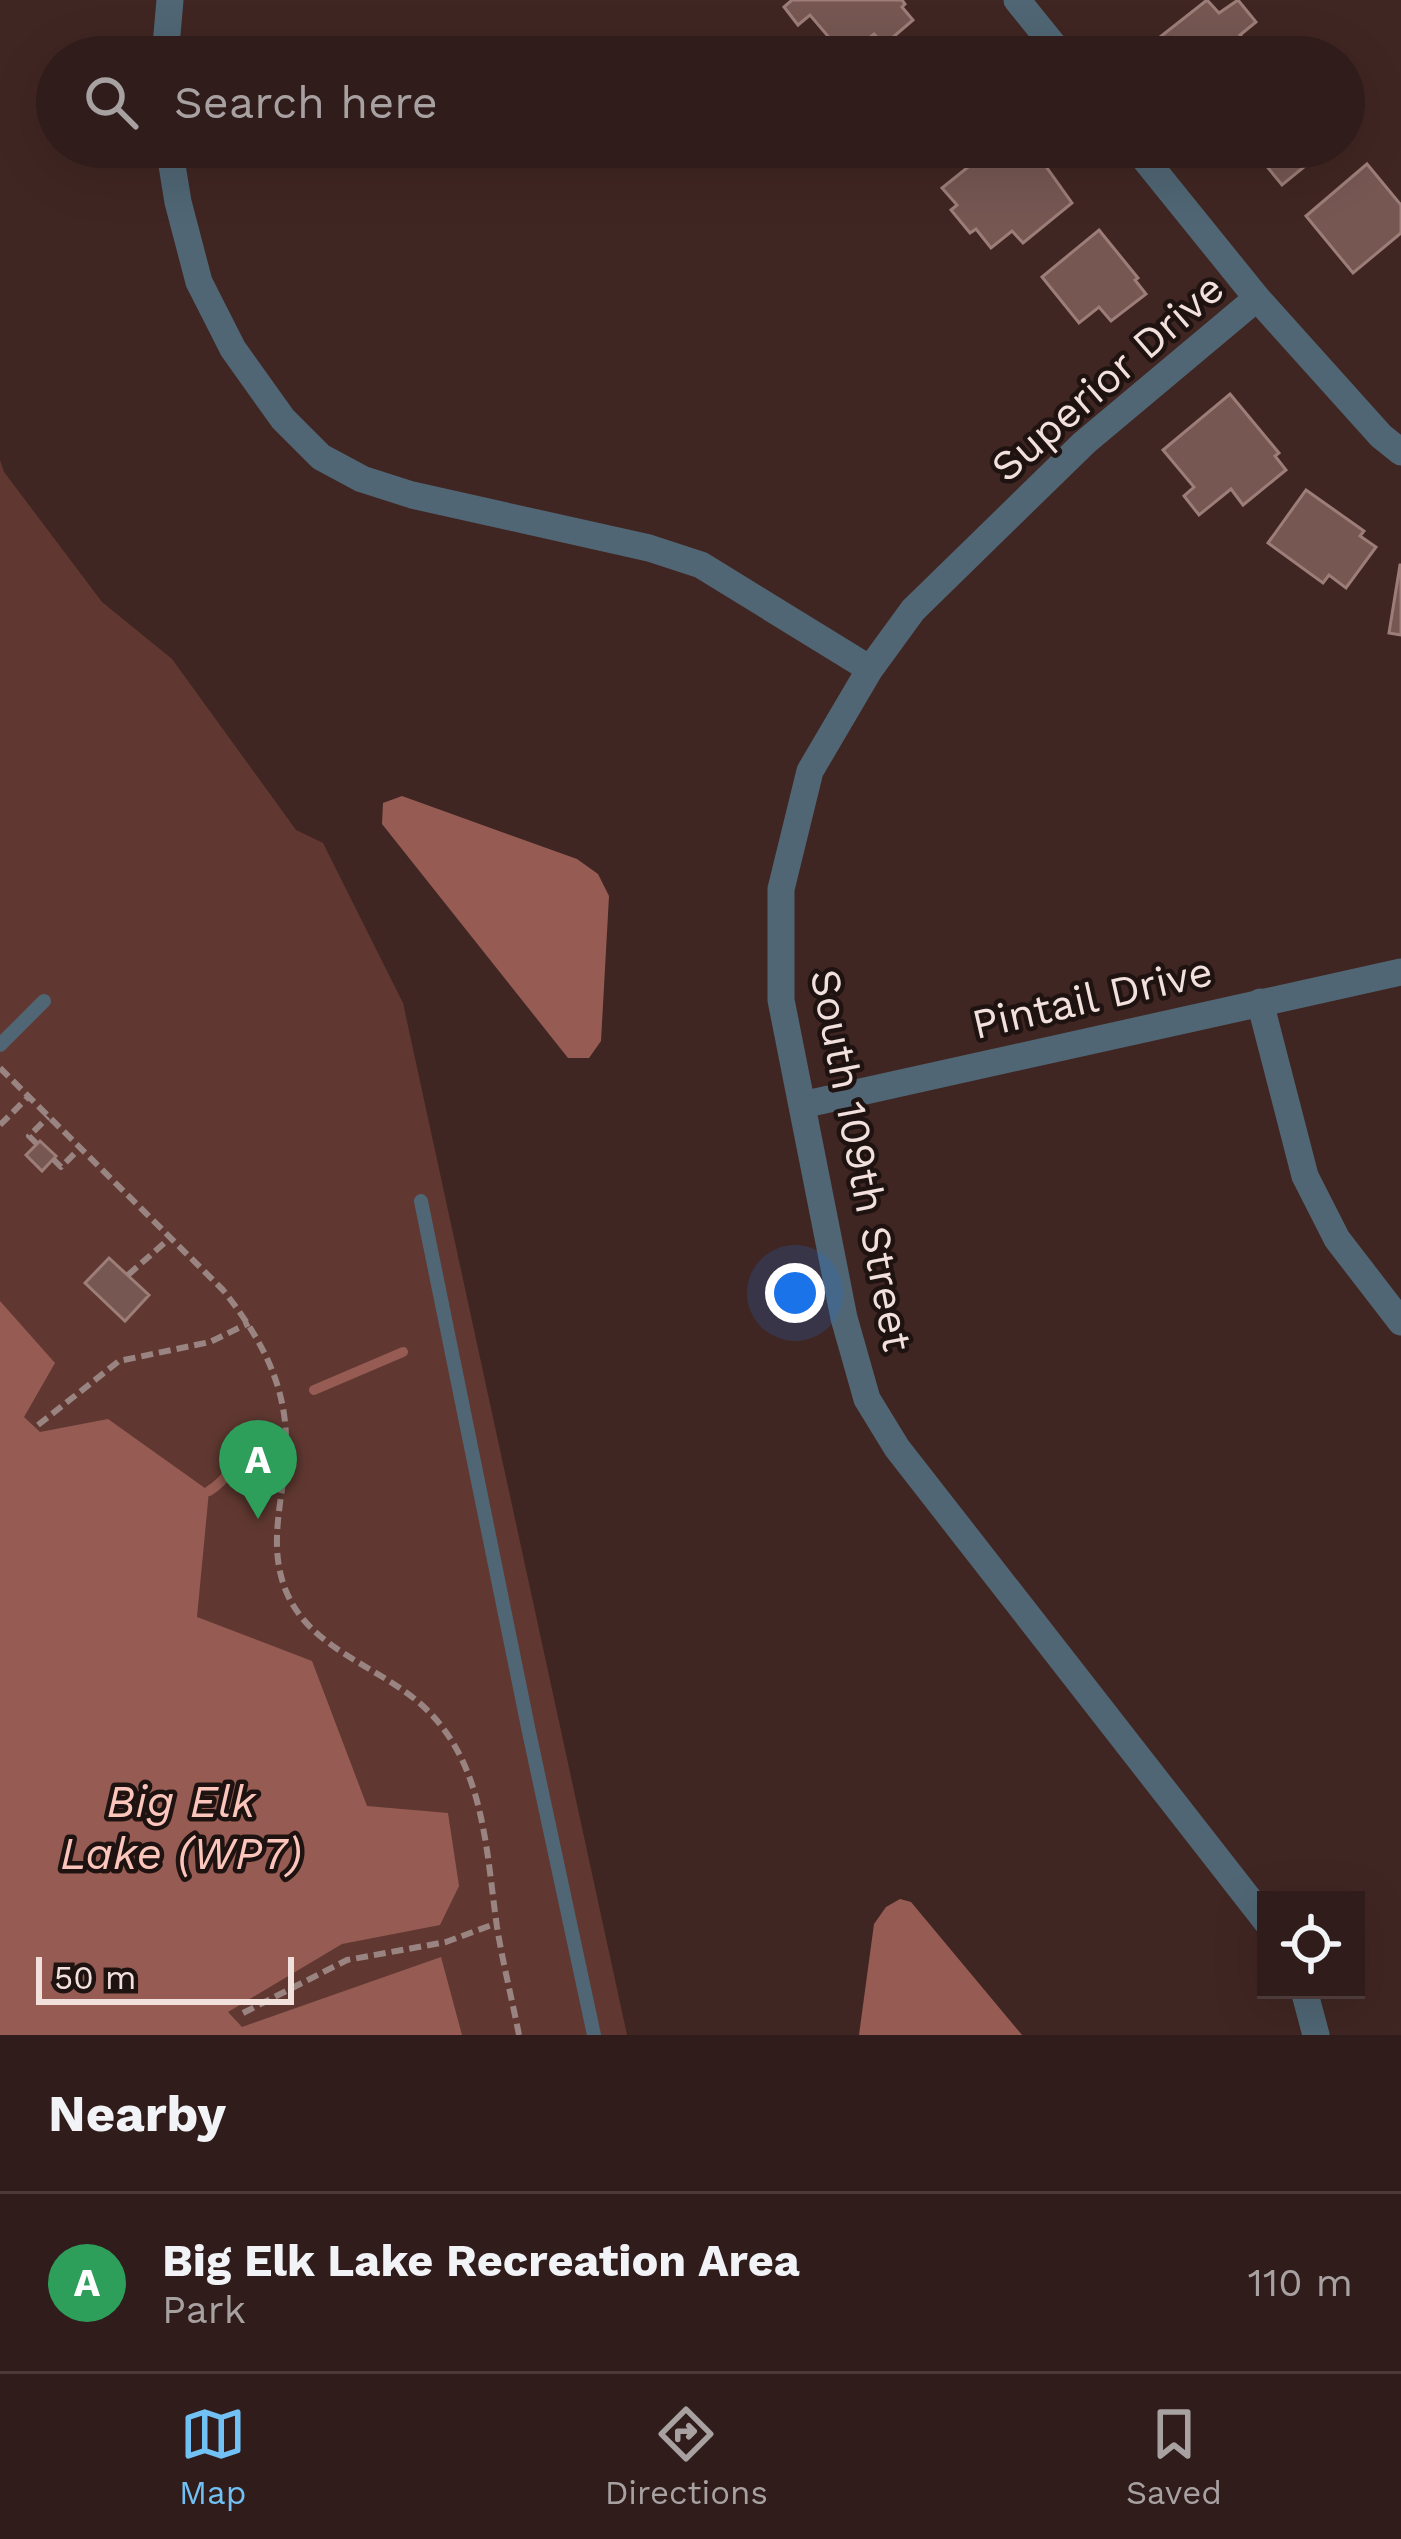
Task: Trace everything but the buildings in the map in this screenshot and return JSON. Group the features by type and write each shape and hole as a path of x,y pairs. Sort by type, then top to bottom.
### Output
{"street":[{"path":"167,36 170,0"},
{"path":"1017,0 1046,36"},
{"path":"172,168 199,282 232,349 284,419 322,457 362,479 412,495 650,548 701,565 869,669"},
{"path":"1153,168 1257,298"},
{"name":"Superior Drive","path":"869,669 913,610 1084,443 1257,298 1381,436 1401,452"},
{"name":"South 109th Street","path":"869,669 810,771 781,889 781,1000 844,1318 867,1399 897,1448 1257,1909"},
{"name":"Pintail Drive","path":"802,1105 1401,972"},
{"path":"1261,1002 1305,1176 1336,1239 1401,1322"},
{"path":"1306,1999 1316,2035"}],"lane":[{"path":"0,1045 44,1000"},
{"path":"421,1201 594,2035"}],"path":[{"path":"0,1068 223,1290 269,1357 286,1432 276,1556 286,1593 307,1625 426,1708 458,1751 479,1802 519,2035"},
{"path":"0,1125 28,1096"},
{"path":"37,1144 28,1136 49,1116"},
{"path":"53,1160 61,1167 80,1147"},
{"path":"128,1275 171,1238"},
{"path":"38,1425 119,1361 210,1342 249,1323"},
{"path":"243,2012 347,1960 446,1942 497,1923"}],"shaded area":[{"path":"0,460 4,472 102,602 172,659 296,830 323,843 403,1003 627,2035 0,2035"}],"water":[{"path":"402,796 577,859 598,874 609,896 601,1041 589,1058 568,1058 382,824 383,803"},
{"name":"Big Elk Lake (WP7)","path":"0,1301 55,1363 24,1417 40,1432 108,1419 209,1491 197,1617 312,1661 367,1806 448,1813 459,1886 440,1925 342,1944 228,2012 242,2027 441,1957 462,2035 0,2035"},
{"path":"900,1899 911,1902 1022,2035 859,2035 874,1924 886,1907"}],"waterway":[{"path":"314,1390 403,1352"},
{"path":"209,1491 230,1471 242,1444"}],"place":[{"name":"Big Elk Lake Recreation Area","path":"258,1519"}]}
